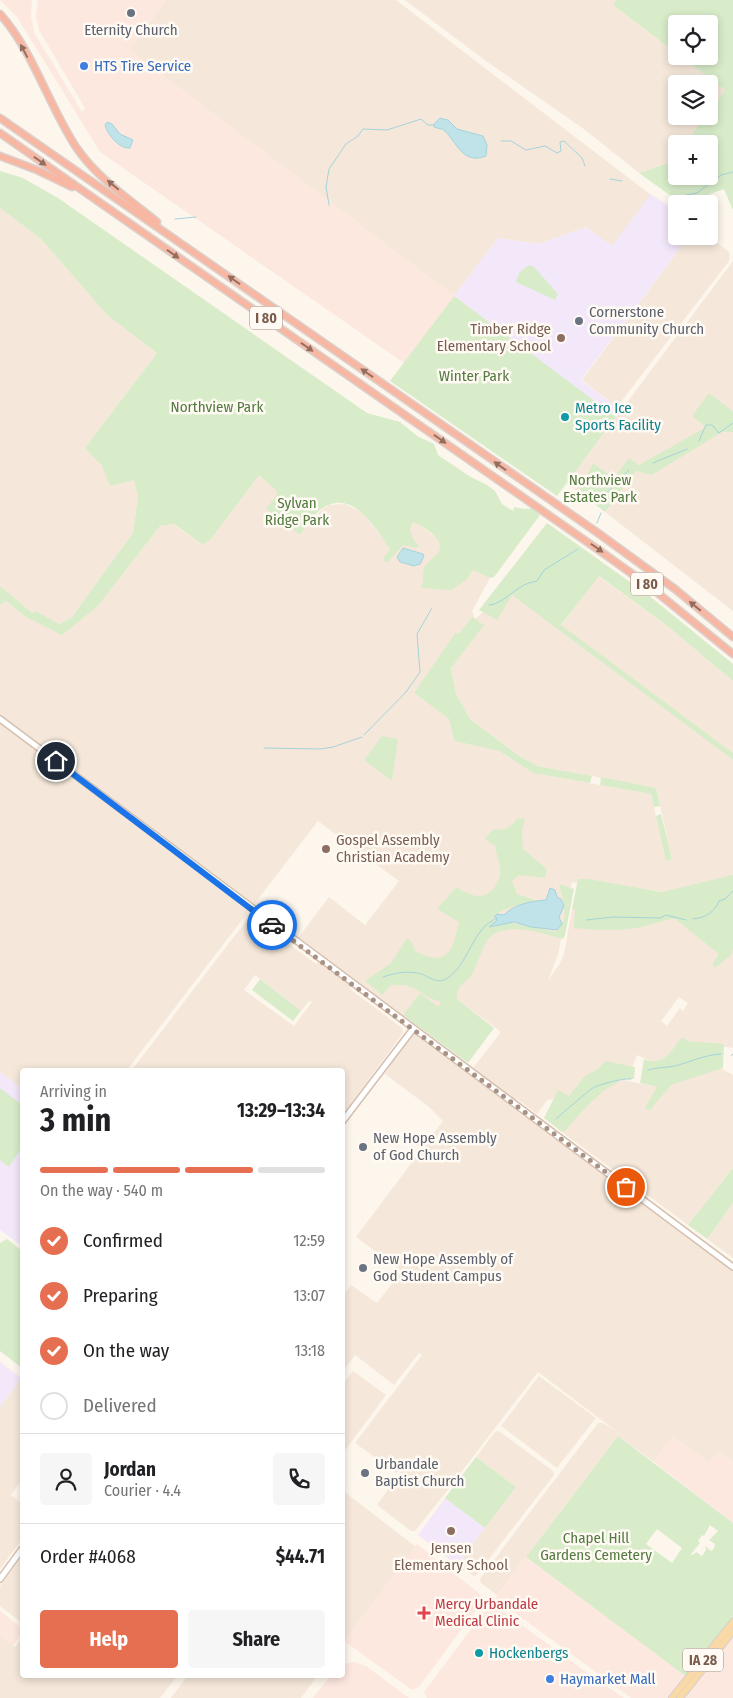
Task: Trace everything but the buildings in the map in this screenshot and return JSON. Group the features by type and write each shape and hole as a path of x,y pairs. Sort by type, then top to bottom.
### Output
{"highway":[{"path":"0,14 20,43 76,147 88,162 190,250"},
{"name":"I 80","path":"0,118 540,493 668,584 733,637"},
{"name":"I 80","path":"0,133 649,586 733,654"},
{"path":"0,156 37,170 95,199"}],"main road":[{"path":"0,719 733,1267"},
{"path":"345,1118 413,1029"},
{"path":"0,1579 20,1551"},
{"name":"IA 28","path":"672,1698 733,1622"},
{"name":"IA 28","path":"680,1698 733,1631"}],"shaded area":[{"path":"0,0 32,0 31,18 35,34 82,112 85,108 39,30 36,15 38,0 166,0 129,50 454,296 404,363 100,152 17,17"},
{"path":"166,0 396,0 651,195 612,247 586,227 539,244 498,238 454,296 129,50"},
{"path":"405,0 617,0 613,5 668,47 668,65 692,65 705,75 668,75 668,125 699,125 691,135 668,135 668,163 639,173 585,130 486,61"},
{"path":"718,85 725,90 718,100"},
{"name":"Timber Ridge Elementary School","path":"651,194 668,206 668,245 682,245 581,380 618,408 611,414 454,296 498,238 539,244 586,227 612,246"},
{"path":"0,208 41,239 107,315 157,353 85,448 98,461 105,472 134,479 138,497 133,533 71,618 59,624 36,611 32,613 0,586"},
{"path":"718,244 728,251 730,254 729,261 617,407 582,380 682,245"},
{"path":"733,261 733,411 709,393 707,427 614,478 582,488 579,492 566,484"},
{"path":"722,432 733,432 733,611 605,512 636,471 696,447"},
{"path":"260,473 281,489 300,535 320,511 329,505 345,504 363,513 391,549 413,520 490,578 472,611 475,619 507,591 733,760 733,877 664,892 578,879 577,883 572,882 558,955 548,980 559,965 564,954 572,909 680,918 733,944 733,1048 687,1041 660,1065 637,1055 632,1068 605,1065 574,1095 547,1100 537,1114 517,1099 513,1104 733,1267 733,1461 719,1451 709,1463 673,1436 654,1462 618,1436 497,1595 481,1583 480,1579 598,1423 603,1423 620,1434 538,1372 443,1496 415,1531 411,1531 377,1505 404,1467 402,1466 397,1473 355,1443 422,1355 419,1353 394,1385 355,1355 345,1368 345,1292 351,1285 377,1303 402,1271 356,1237 443,1121 429,1107 385,1074 413,1029 470,1072 501,1032 449,993 438,1007 403,1015 400,1020 352,984 350,989 402,1028 403,1033 345,1111 345,1068 134,1068 239,930 252,917 316,964 319,960 295,942 329,897 365,925 399,881 318,821 129,1068 20,1068 20,1087 0,1072 0,605 6,601 26,617 62,634 98,606 160,526 173,524 203,545 211,539","holes":["457,632 451,667 456,694 470,719 518,755 537,766 656,788 672,859 666,860 651,794 533,773 499,751 454,741 449,719 414,693","255,975 301,1011 309,1001 312,1002 294,1026 244,990","679,997 688,1003 683,1011 680,1008 667,1026 661,1021"]},
{"path":"598,576 666,625 733,681 733,753 561,626"},
{"path":"720,1068 733,1075 733,1168 688,1225 562,1132 578,1110 610,1077 666,1089 670,1083"},
{"path":"0,1072 20,1087 20,1245 0,1230"},
{"path":"733,1176 733,1203 729,1182"},
{"path":"733,1203 733,1258 707,1239"},
{"path":"0,1362 20,1377 20,1379 0,1407"},
{"path":"353,1371 386,1395 345,1450 345,1381"},
{"path":"539,1376 596,1418 557,1468 501,1426"},
{"path":"20,1380 20,1482 11,1495 20,1502 20,1542 0,1569 0,1407"},
{"path":"499,1431 553,1471 554,1475 475,1577 457,1565 516,1487 476,1457 495,1432"},
{"path":"673,1436 709,1463 719,1451 733,1461 733,1523 654,1462"},
{"path":"345,1492 416,1547 345,1640"},
{"name":"Jensen Elementary School","path":"445,1498 485,1528 457,1565 418,1535"},
{"path":"417,1544 480,1594 483,1600 419,1687 412,1690 345,1642"},
{"path":"526,1557 688,1678 672,1698 631,1698 495,1598"},
{"path":"20,1559 20,1621 0,1606 0,1586"},
{"path":"493,1604 624,1698 427,1698 424,1692 489,1605"},
{"path":"0,1611 20,1626 20,1636 13,1646 0,1635"},
{"path":"733,1631 733,1698 680,1698"},
{"path":"0,1635 15,1647 20,1641 20,1678 176,1678 160,1698 0,1698"},
{"path":"354,1662 366,1666 409,1698 313,1698 329,1678 345,1678 345,1664"},
{"path":"186,1678 316,1678 301,1698 171,1698"}],"green space":[{"path":"617,0 733,0 733,210 724,189 707,195 670,195 639,173 668,163 668,185 718,185 718,135 691,135 699,125 718,125 718,100 725,90 718,85 718,75 705,75 692,65 718,65 718,15 668,15 668,47 613,5"},
{"name":"Northview Park","path":"0,171 23,178 58,198 367,413 400,422 417,436 434,444 438,455 495,491 502,504 513,511 514,507 532,508 540,515 494,577 490,578 473,570 466,580 451,590 421,588 425,567 440,549 437,539 428,530 413,522 410,529 414,541 419,546 416,548 403,545 387,563 383,559 390,549 377,530 361,512 352,506 342,503 331,504 320,510 300,535 266,509 277,495 276,490 259,475 211,539 203,545 174,524 160,526 98,606 62,635 26,617 6,601 0,605 0,586 32,613 36,611 59,624 71,618 133,533 138,497 134,480 110,486 102,466 85,448 157,353 107,315 41,239 0,208"},
{"path":"529,265 534,267 558,294 555,300 516,282 519,273"},
{"name":"Winter Park","path":"454,296 616,417 557,496 390,381"},
{"name":"Northview Estates Park","path":"709,393 733,411 733,432 722,432 652,475 636,471 605,512 579,492 593,463 614,478 629,458 639,465 706,427 692,416"},
{"path":"547,523 647,594 733,664 733,681 666,625 599,576 561,625 733,753 733,760 512,595 497,620 479,610"},
{"path":"472,617 484,625 451,668 456,694 470,719 518,755 537,766 592,776 590,783 533,773 499,751 454,741 449,719 414,693 456,632 459,634"},
{"path":"382,736 398,739 392,781 364,760"},
{"path":"601,777 656,788 660,806 654,807 651,794 600,785"},
{"path":"661,814 672,859 666,861 656,816"},
{"path":"525,818 522,831 523,849 547,869 545,878 519,875 512,881 517,894 535,900 501,911 492,919 498,923 511,923 556,932 561,926 565,915 559,884 574,889 565,935 563,939 533,931 512,929 494,934 487,941 473,972 460,987 457,994 457,999 494,1028 468,1063 403,1015 420,993 438,1007 441,1002 427,997 413,988 400,985 391,985 382,995 365,981 391,963 407,938 412,942 415,951 426,956 435,958 447,954 454,941 459,922 437,909 456,887 476,896 485,895 494,888 499,877 500,866 495,846 485,839 493,829 501,830 510,827 517,819"},
{"path":"733,875 733,950 730,956 715,968 712,965 719,954 675,919 629,929 574,928 575,909 572,909 578,879 588,879 662,892"},
{"path":"260,979 301,1011 293,1021 252,990"},
{"path":"682,1037 687,1041 724,1044 723,1068 671,1085 650,1110 645,1108 657,1087 640,1083 644,1059 657,1061 662,1059"},
{"path":"605,1061 635,1067 634,1079 621,1079 603,1091 565,1131 562,1132 544,1118 558,1090 569,1096 585,1076 598,1069"},
{"path":"0,1088 20,1103 20,1150 9,1167 0,1160"},
{"path":"733,1168 733,1203 707,1239 688,1225"},
{"path":"7,1239 20,1249 20,1366 0,1351 0,1243"},
{"name":"Chapel Hill Gardens Cemetery","path":"618,1436 733,1523 733,1622 688,1678 526,1557","holes":["710,1525 718,1531 709,1540 715,1544 714,1549 711,1551 705,1546 706,1550 702,1556 696,1552 693,1555 691,1554","657,1529 682,1548 672,1563 646,1544"]},
{"path":"476,1457 516,1487 485,1528 445,1498"}],"water":[{"path":"440,118 448,120 457,129 483,136 487,145 486,156 472,158 461,151 443,129 434,127 434,124"},
{"path":"107,122 112,124 120,134 133,140 130,148 118,144 114,140 106,129 105,125"},
{"path":"403,548 423,554 424,556 420,564 414,566 400,562 397,557"},
{"path":"550,888 555,890 557,897 561,899 564,906 559,917 562,924 557,930 531,927 514,922 489,927 497,920 494,917 497,914 504,915 513,908 529,902 546,900"}],"waterway":[{"path":"329,205 326,187 329,169 346,144 358,136 363,129 387,130 421,119 428,125 434,125"},
{"path":"501,141 511,141 526,150 545,146 557,153 561,151 560,142 564,141 582,158 585,166"},
{"path":"686,195 697,193 721,175 733,172"},
{"path":"610,179 622,181"},
{"path":"175,219 196,217"},
{"path":"699,441 706,425 712,425 719,433 733,423"},
{"path":"653,463 687,449"},
{"path":"601,499 629,470"},
{"path":"597,523 601,513"},
{"path":"489,605 500,602 523,586 537,581 544,570 578,549"},
{"path":"364,735 406,692 420,672 417,634 432,608"},
{"path":"264,748 320,749 333,747 362,737"},
{"path":"693,919 709,914 719,901 725,899 733,891"},
{"path":"586,920 613,917 660,918 666,915 686,920"},
{"path":"383,977 408,972 421,974 438,981 446,979 460,965 481,930 497,918"},
{"path":"648,1070 675,1066 703,1057 721,1054"},
{"path":"556,1119 593,1088 623,1079 631,1079"}],"way so far":[{"path":"272,925 626,1187"}],"place":[{"name":"Eternity Church","path":"131,13"},
{"name":"HTS Tire Service","path":"84,66"},
{"name":"Cornerstone Community Church","path":"579,321"},
{"name":"Timber Ridge Elementary School","path":"561,338"},
{"name":"Metro Ice Sports Facility","path":"565,417"},
{"name":"Gospel Assembly Christian Academy","path":"326,849"},
{"name":"New Hope Assembly of God Church","path":"363,1147"},
{"name":"New Hope Assembly of God Student Campus","path":"363,1268"},
{"name":"Urbandale Baptist Church","path":"365,1473"},
{"name":"Jensen Elementary School","path":"451,1531"},
{"name":"Mercy Urbandale Medical Clinic","path":"424,1613"},
{"name":"Hockenbergs","path":"479,1653"},
{"name":"Haymarket Mall","path":"550,1679"}],"route":[{"path":"56,761 272,925"}],"park label":[{"name":"Sylvan Ridge Park","path":"297,512"}]}
